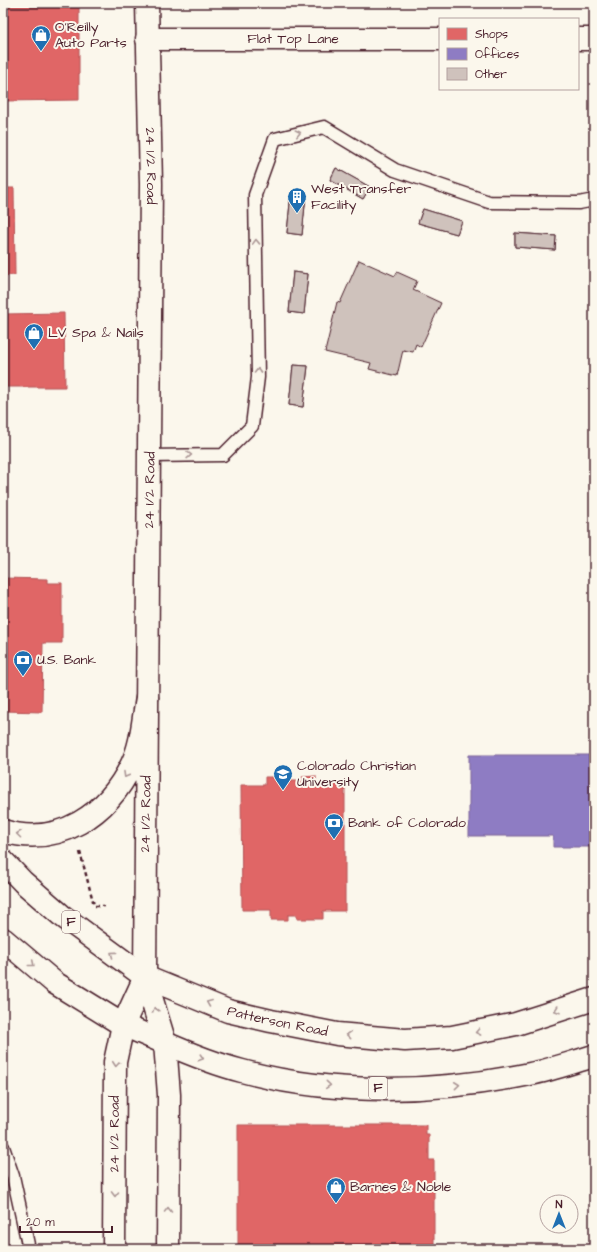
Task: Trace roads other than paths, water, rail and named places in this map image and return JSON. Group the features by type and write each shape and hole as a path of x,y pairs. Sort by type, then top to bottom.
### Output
{"main road":[{"name":"24 1/2 Road","path":"147,3 151,184 145,977 165,1043 168,1096 168,1249"},
{"name":"Flat Top Lane","path":"147,39 439,39"},
{"path":"579,39 594,39"},
{"path":"3,831 15,835 37,836 61,832 85,820 108,801 120,786 133,764 138,748 147,698"},
{"name":"Patterson Road","path":"3,861 23,882 61,915 145,977 228,1010 337,1034 404,1040 452,1037 516,1024 594,999"},
{"name":"F","path":"3,939 55,983 123,1025 196,1056 242,1071 302,1083 363,1088 426,1088 476,1083 532,1074 594,1056"},
{"name":"24 1/2 Road","path":"114,1249 116,1062 123,1025 145,977"}],"lane":[{"path":"150,456 223,455 252,426 258,377 255,195 275,139 324,127 394,170 489,202 579,203 594,200"},
{"path":"3,1147 13,1176 29,1249"}],"place":[{"name":"O'Reilly Auto Parts","path":"41,52"},
{"name":"West Transfer Facility","path":"297,214"},
{"name":"LV Spa & Nails","path":"34,350"},
{"name":"U.S. Bank","path":"23,677"},
{"name":"Colorado Christian University","path":"283,791"},
{"name":"Bank of Colorado","path":"334,840"},
{"name":"Barnes & Noble","path":"336,1204"}]}
